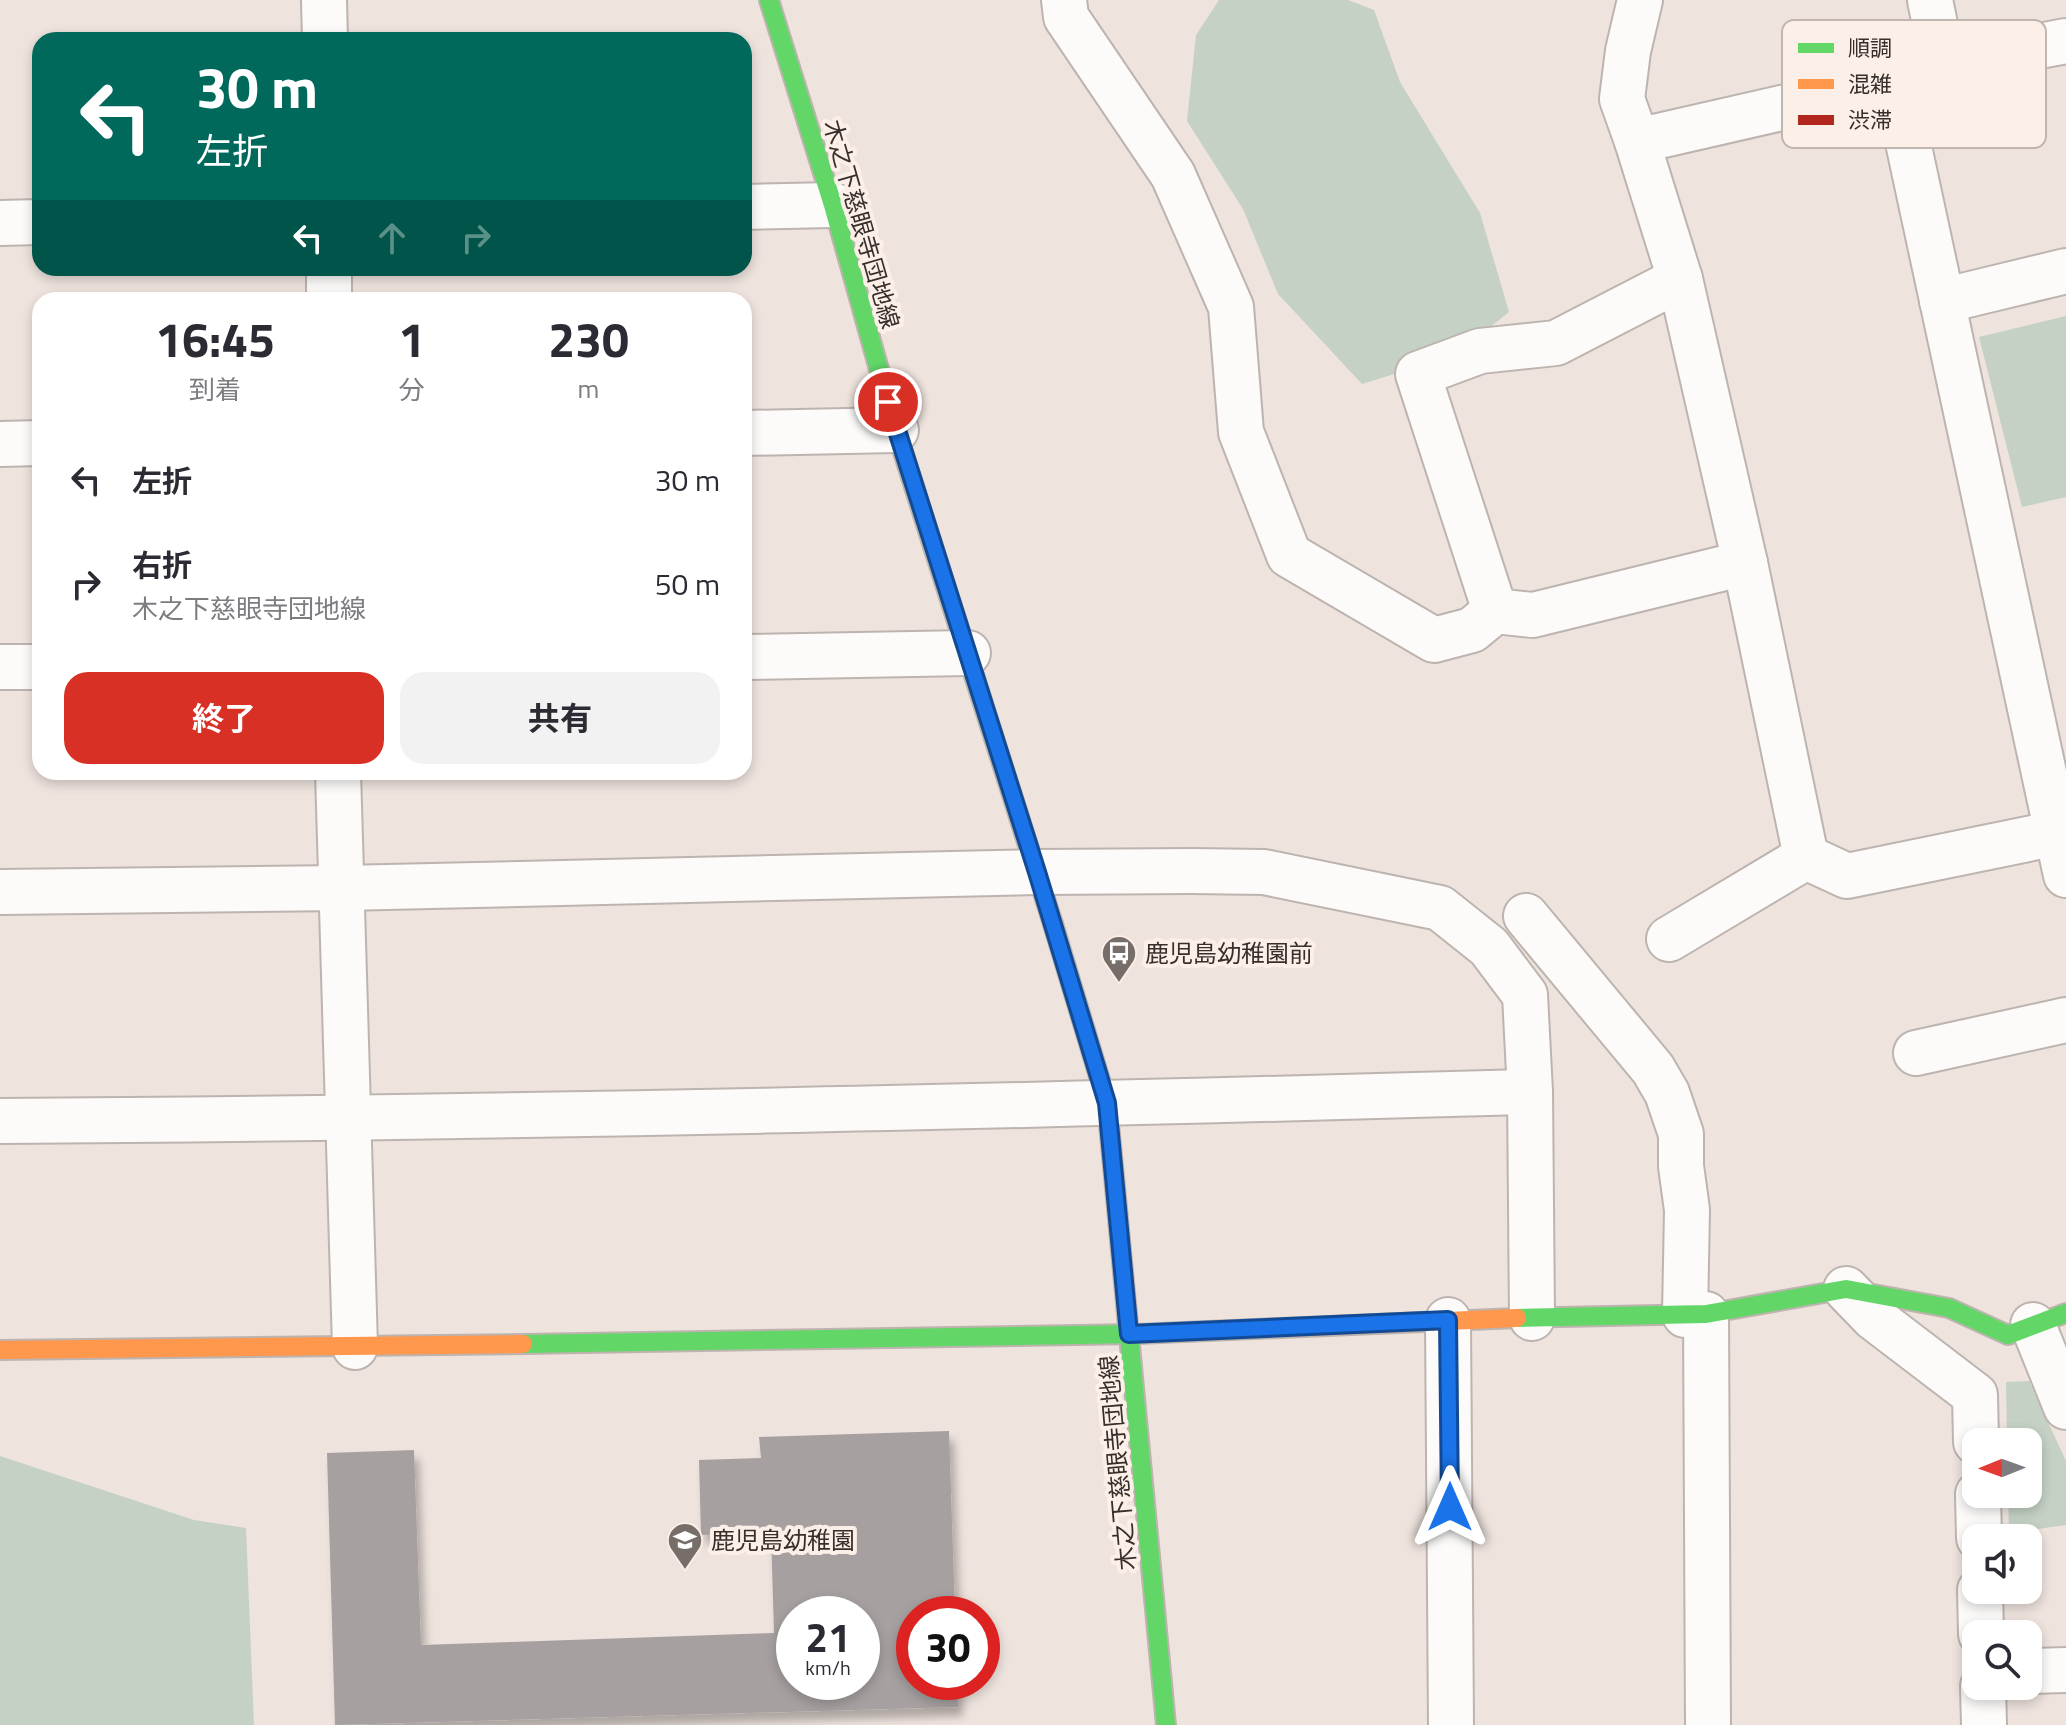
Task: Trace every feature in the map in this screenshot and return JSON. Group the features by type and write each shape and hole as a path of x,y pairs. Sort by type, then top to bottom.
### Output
{"street":[{"path":"324,0 325,32"},
{"name":"木之下慈眼寺団地線","path":"769,0 833,205 896,430 1107,1103 1166,1725"},
{"path":"1064,0 1066,17 1173,175 1231,307 1241,432 1289,555 1434,640 1472,630 1495,611 1533,615 1745,563"},
{"path":"1640,0 1628,51 1622,99 1680,279 1745,563 1806,857"},
{"path":"1930,0 1934,20"},
{"path":"2046,45 2066,41"},
{"path":"1637,141 1782,108"},
{"path":"1909,148 2066,875"},
{"path":"752,207 833,205"},
{"path":"0,223 32,222"},
{"path":"1942,301 2066,271"},
{"path":"1495,611 1418,374 1480,351 1556,343 1680,279"},
{"path":"752,433 896,430"},
{"path":"0,444 32,443"},
{"path":"752,657 968,653"},
{"path":"0,667 32,667"},
{"path":"338,780 355,1347"},
{"path":"1806,857 1847,876 2057,833"},
{"path":"1669,939 1806,857"},
{"path":"0,892 1192,871 1264,872 1440,908 1489,947 1525,995 1530,1092 1532,1318"},
{"path":"1526,916 1653,1069 1667,1093 1681,1134 1681,1166 1695,1314 1708,1725"},
{"path":"1916,1053 2066,1020"},
{"path":"0,1121 349,1119 1530,1092"},
{"path":"1846,1289 1874,1318 1975,1395 1976,1428"},
{"path":"0,1350 1129,1334 1448,1320 1695,1314 1846,1289 1949,1308 2008,1335 2050,1319 2066,1407"},
{"path":"1448,1320 1451,1725"},
{"path":"2042,1671 2066,1670"},
{"path":"1983,1700 1984,1725"}],"green space":[{"path":"1219,0 1348,0 1374,10 1400,82 1480,213 1509,312 1455,355 1362,384 1278,294 1243,209 1187,121 1196,35"},
{"path":"2066,316 2066,497 2022,507 1979,337"},
{"path":"2029,1381 2066,1461 2066,1525 2042,1528 2042,1524 2009,1524 2008,1508 2042,1508 2042,1428 2007,1428 2006,1382"},
{"path":"0,1456 194,1520 246,1528 254,1725 0,1725"}],"building":[{"path":"949,1431 954,1596 896,1596 896,1700 958,1700 958,1707 335,1725 327,1453 414,1450 421,1645 774,1633 771,1533 701,1535 699,1460 761,1458 759,1437"}],"traffic: fast":[{"path":"769,0 833,205 896,430 1053,924"},
{"path":"1517,1318 1706,1314 1846,1289 1949,1308 2008,1335 2066,1313"},
{"path":"1127,1314 1166,1725"},
{"path":"523,1344 1137,1334"}],"traffic: slow":[{"path":"1137,1334 1517,1318"},
{"path":"0,1350 523,1344"}],"traffic: jam":[{"path":"1053,924 1107,1103 1127,1314"}],"place":[{"name":"鹿児島幼稚園前","path":"1119,984"},
{"name":"鹿児島幼稚園","path":"685,1571"}],"route":[{"path":"888,402 1107,1103 1129,1334 1448,1320 1450,1507"}]}
